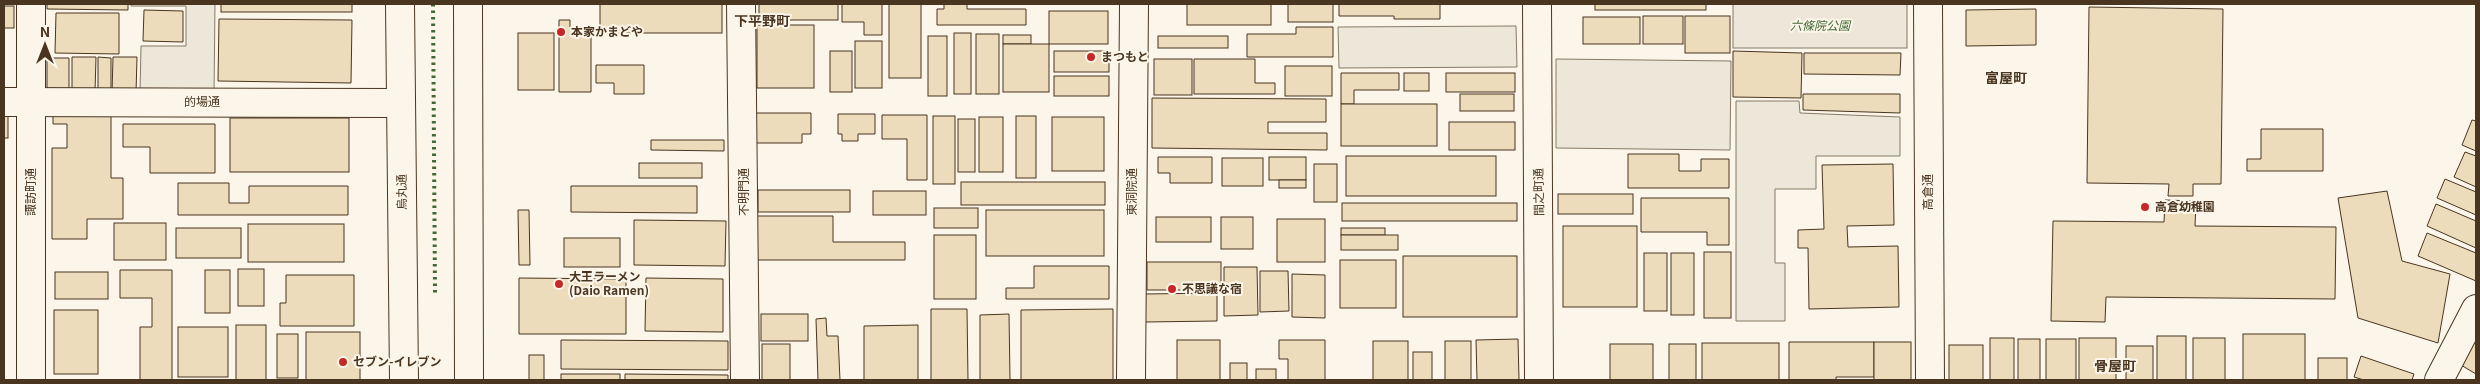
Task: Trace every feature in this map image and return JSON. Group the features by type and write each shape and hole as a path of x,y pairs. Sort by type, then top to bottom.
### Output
{"main road":[{"name":"諏訪町通","path":"31,4 31,380"},
{"name":"烏丸通","path":"400,4 404,380"},
{"path":"468,4 470,380"},
{"name":"不明門通","path":"741,4 745,380"},
{"name":"東洞院通","path":"1131,380 1134,4"},
{"name":"間之町通","path":"1537,4 1539,380"},
{"name":"高倉通","path":"1928,4 1930,380"},
{"name":"的場通","path":"4,102 401,102"},
{"path":"2439,380 2476,309"}],"green space":[{"name":"六條院公園","path":"1733,4 1907,4 1907,48 1733,48"}],"shaded area":[{"path":"131,4 215,4 214,94 140,93 141,46 186,46 186,6 131,6"},
{"path":"1516,26 1517,67 1339,68 1338,27"},
{"path":"1556,59 1731,61 1730,150 1556,148"},
{"path":"1736,101 1799,101 1800,113 1900,117 1900,156 1816,156 1816,189 1775,189 1775,263 1785,263 1785,321 1736,321"}],"building":[{"path":"47,4 128,4 128,10 47,9"},
{"path":"221,4 352,4 352,12 221,12"},
{"path":"600,4 722,4 722,33 600,33"},
{"path":"759,4 838,4 838,20 759,20"},
{"path":"842,4 882,4 882,35 864,35 864,22 842,22"},
{"path":"889,4 921,4 921,78 889,78"},
{"path":"944,4 967,4 967,9 1026,9 1026,25 937,25 937,9 944,9"},
{"path":"1187,4 1271,4 1271,25 1187,25"},
{"path":"1288,4 1333,4 1333,22 1288,22"},
{"path":"1339,4 1440,4 1440,19 1394,19 1394,16 1339,16"},
{"path":"1595,4 1706,4 1706,10 1595,10"},
{"path":"4,6 14,6 14,28 4,28"},
{"path":"2089,7 2223,9 2221,184 2193,184 2193,196 2168,196 2169,184 2087,183"},
{"path":"2036,9 2036,45 1966,46 1966,10"},
{"path":"144,10 183,11 183,42 143,41"},
{"path":"1049,11 1108,11 1108,44 1049,44"},
{"path":"56,13 119,13 119,54 55,53"},
{"path":"1643,16 1683,16 1683,44 1643,44"},
{"path":"1685,16 1730,16 1730,53 1685,53"},
{"path":"1583,17 1640,17 1640,44 1583,44"},
{"path":"219,19 352,20 351,83 218,81"},
{"path":"559,20 570,20 570,27 591,27 591,92 559,92"},
{"path":"757,25 814,25 814,88 757,88"},
{"path":"1296,27 1333,27 1333,57 1247,57 1247,34 1296,34"},
{"path":"518,33 554,33 554,90 518,90"},
{"path":"954,33 971,33 971,94 954,94"},
{"path":"976,34 999,34 999,94 976,94"},
{"path":"1003,35 1031,35 1031,44 1003,44"},
{"path":"928,36 947,36 947,96 928,96"},
{"path":"1158,36 1228,36 1228,48 1158,48"},
{"path":"855,41 882,41 882,88 855,88"},
{"path":"1003,44 1049,44 1049,92 1003,92"},
{"path":"830,51 852,51 852,92 830,92"},
{"path":"1054,51 1109,51 1109,72 1054,72"},
{"path":"1733,51 1802,53 1801,98 1733,97"},
{"path":"1804,53 1901,53 1900,75 1804,74"},
{"path":"72,57 96,57 95,92 72,92"},
{"path":"98,57 111,58 111,93 98,92"},
{"path":"113,57 137,57 136,93 112,93"},
{"path":"47,58 69,58 69,94 47,93"},
{"path":"1154,59 1192,59 1192,95 1154,95"},
{"path":"1194,59 1255,59 1255,83 1275,83 1275,94 1194,94"},
{"path":"596,65 644,65 644,94 614,94 614,83 596,83"},
{"path":"1285,66 1332,66 1332,96 1285,96"},
{"path":"1341,73 1399,73 1399,90 1354,90 1354,104 1341,104"},
{"path":"1404,73 1429,73 1429,91 1404,91"},
{"path":"1446,73 1515,73 1515,92 1446,92"},
{"path":"1054,76 1109,76 1109,96 1054,96"},
{"path":"1460,94 1514,94 1514,111 1460,111"},
{"path":"1803,94 1900,94 1900,113 1803,110"},
{"path":"1152,98 1326,99 1326,122 1268,122 1268,133 1327,133 1327,150 1152,148"},
{"path":"1341,104 1437,104 1437,146 1341,146"},
{"path":"53,110 111,110 111,178 123,178 123,219 87,219 87,239 52,239 52,148 67,148 67,124 53,124"},
{"path":"4,111 8,111 8,138 4,138"},
{"path":"756,113 811,113 811,134 802,134 802,143 756,143"},
{"path":"838,114 875,114 875,134 858,134 858,141 842,141 842,134 838,134"},
{"path":"882,115 927,115 927,180 907,180 907,139 882,139"},
{"path":"933,116 955,116 955,184 933,184"},
{"path":"1016,116 1036,116 1036,178 1016,178"},
{"path":"979,117 1003,117 1003,172 979,172"},
{"path":"1052,117 1104,117 1104,171 1052,171"},
{"path":"230,118 349,118 349,172 230,172"},
{"path":"958,119 975,119 975,172 958,172"},
{"path":"2472,120 2476,121 2476,151 2462,145"},
{"path":"1449,122 1515,122 1515,150 1449,150"},
{"path":"123,124 215,124 215,173 150,173 150,147 123,147"},
{"path":"2261,129 2323,129 2323,171 2247,171 2247,159 2261,159"},
{"path":"651,140 724,140 724,151 651,150"},
{"path":"2465,152 2476,156 2476,187 2454,177"},
{"path":"1628,154 1679,154 1679,171 1701,171 1701,159 1729,159 1729,188 1628,188"},
{"path":"1346,156 1496,156 1496,196 1346,196"},
{"path":"1158,157 1212,157 1212,183 1170,183 1170,173 1158,173"},
{"path":"1269,157 1306,157 1306,180 1269,180"},
{"path":"1222,158 1263,158 1263,186 1222,186"},
{"path":"639,163 702,163 702,178 639,178"},
{"path":"1314,164 1337,164 1337,202 1314,202"},
{"path":"1893,164 1894,225 1847,226 1848,247 1898,246 1899,307 1809,309 1808,248 1798,248 1798,230 1824,229 1822,165"},
{"path":"2445,179 2476,192 2476,215 2437,198"},
{"path":"1279,180 1306,180 1306,188 1279,188"},
{"path":"961,182 1105,182 1105,205 961,205"},
{"path":"178,183 229,183 229,203 249,203 249,186 348,186 348,215 178,215"},
{"path":"571,186 697,186 697,213 571,212"},
{"path":"758,190 850,190 850,212 758,212"},
{"path":"873,191 926,191 926,215 873,215"},
{"path":"2387,191 2402,261 2450,274 2438,343 2358,318 2338,198"},
{"path":"1558,194 1633,194 1633,214 1558,214"},
{"path":"1641,198 1729,198 1729,245 1707,245 1707,232 1641,232"},
{"path":"2165,200 2196,201 2195,226 2336,227 2335,299 2106,297 2105,322 2051,321 2053,221 2164,222"},
{"path":"1342,203 1517,203 1517,221 1342,221"},
{"path":"2436,204 2476,221 2476,248 2427,226"},
{"path":"934,208 978,208 978,228 934,228"},
{"path":"518,210 529,210 530,265 519,265"},
{"path":"986,210 1104,210 1104,256 986,256"},
{"path":"757,216 833,216 833,242 905,242 905,260 757,260"},
{"path":"1156,217 1211,217 1211,242 1156,242"},
{"path":"1221,217 1253,217 1253,249 1221,249"},
{"path":"1277,219 1325,219 1325,262 1277,262"},
{"path":"634,220 726,221 725,266 634,265"},
{"path":"114,223 166,223 166,260 114,260"},
{"path":"248,224 344,224 344,262 248,262"},
{"path":"1563,226 1637,226 1637,307 1563,307"},
{"path":"176,228 241,228 241,258 176,258"},
{"path":"1341,228 1385,228 1385,235 1341,235"},
{"path":"2427,233 2476,253 2476,281 2418,256"},
{"path":"934,235 976,235 976,299 934,299"},
{"path":"1341,235 1398,235 1398,250 1341,250"},
{"path":"564,238 620,238 620,267 564,267"},
{"path":"1704,252 1731,252 1731,318 1704,318"},
{"path":"1644,253 1667,253 1667,311 1644,311"},
{"path":"1671,253 1694,253 1694,315 1671,315"},
{"path":"1403,256 1517,256 1517,317 1403,317"},
{"path":"1340,260 1396,260 1396,308 1340,308"},
{"path":"1147,262 1221,262 1221,290 1147,290"},
{"path":"1034,266 1109,266 1109,299 1006,299 1006,288 1034,288"},
{"path":"1224,267 1257,267 1258,315 1224,316"},
{"path":"238,269 264,269 264,306 238,306"},
{"path":"120,270 172,270 172,380 140,380 140,327 152,327 152,298 120,298"},
{"path":"205,270 230,270 230,313 205,313"},
{"path":"1260,271 1288,271 1289,311 1260,312"},
{"path":"55,272 108,272 108,299 55,299"},
{"path":"1292,274 1325,275 1325,318 1292,317"},
{"path":"286,275 354,275 354,326 280,326 280,303 286,303"},
{"path":"519,278 626,279 626,334 519,334"},
{"path":"646,278 723,279 723,332 645,331"},
{"path":"1217,293 1217,321 1145,322 1145,294"},
{"path":"931,309 967,309 968,380 931,380"},
{"path":"1113,309 1113,380 1021,380 1021,310"},
{"path":"54,310 98,310 98,374 54,374"},
{"path":"761,314 808,314 808,341 761,341"},
{"path":"1009,314 1010,380 980,380 980,315"},
{"path":"826,318 827,336 838,336 840,380 818,380 816,319"},
{"path":"236,325 266,325 266,380 236,380"},
{"path":"918,325 918,380 864,380 864,326"},
{"path":"178,327 228,327 228,377 178,377"},
{"path":"306,332 360,332 360,380 306,380"},
{"path":"277,334 298,334 298,378 277,378"},
{"path":"2243,334 2305,334 2305,380 2243,380"},
{"path":"2157,336 2186,336 2186,380 2157,380"},
{"path":"1990,338 2014,338 2014,380 1990,380"},
{"path":"2079,338 2116,338 2116,380 2079,380"},
{"path":"2193,338 2225,338 2225,380 2193,380"},
{"path":"2476,338 2476,374 2461,365"},
{"path":"1518,339 1519,380 1477,380 1476,340"},
{"path":"2018,339 2040,339 2040,380 2018,380"},
{"path":"2046,339 2076,339 2076,380 2046,380"},
{"path":"561,340 728,341 728,370 561,369"},
{"path":"1177,340 1220,340 1220,380 1177,380"},
{"path":"1279,340 1325,340 1325,380 1288,380 1288,359 1279,359"},
{"path":"1373,341 1408,341 1408,380 1373,380"},
{"path":"1445,341 1471,341 1471,380 1445,380"},
{"path":"1789,342 1874,342 1874,377 1836,377 1836,380 1789,380"},
{"path":"1874,342 1911,342 1911,380 1874,380"},
{"path":"1702,343 1779,343 1779,380 1702,380"},
{"path":"762,344 790,344 790,380 762,380"},
{"path":"1610,344 1653,344 1653,380 1610,380"},
{"path":"1669,344 1696,344 1696,380 1669,380"},
{"path":"1949,345 1983,345 1983,380 1949,380"},
{"path":"2126,346 2153,346 2153,380 2126,380"},
{"path":"1413,352 1432,352 1432,380 1413,380"},
{"path":"529,355 544,355 544,380 529,380"},
{"path":"2361,356 2414,374 2412,380 2364,380 2354,377"},
{"path":"2318,358 2347,358 2347,380 2318,380"},
{"path":"1230,363 1247,363 1247,380 1230,380"},
{"path":"1256,369 1276,369 1276,380 1256,380"},
{"path":"561,374 620,374 620,380 561,380"},
{"path":"625,374 728,375 728,380 625,380"}],"hedge":[{"path":"433,4 435,293"}],"place":[{"name":"本家かまどや","path":"561,32"},
{"name":"まつもと","path":"1091,57"},
{"name":"高倉幼稚園","path":"2145,207"},
{"name":"大王ラーメン (Daio Ramen)","path":"559,284"},
{"name":"不思議な宿","path":"1172,289"},
{"name":"セブン-イレブン","path":"343,362"}],"district":[{"name":"下平野町","path":"762,21"},
{"name":"富屋町","path":"2006,78"},
{"name":"骨屋町","path":"2115,366"}]}
